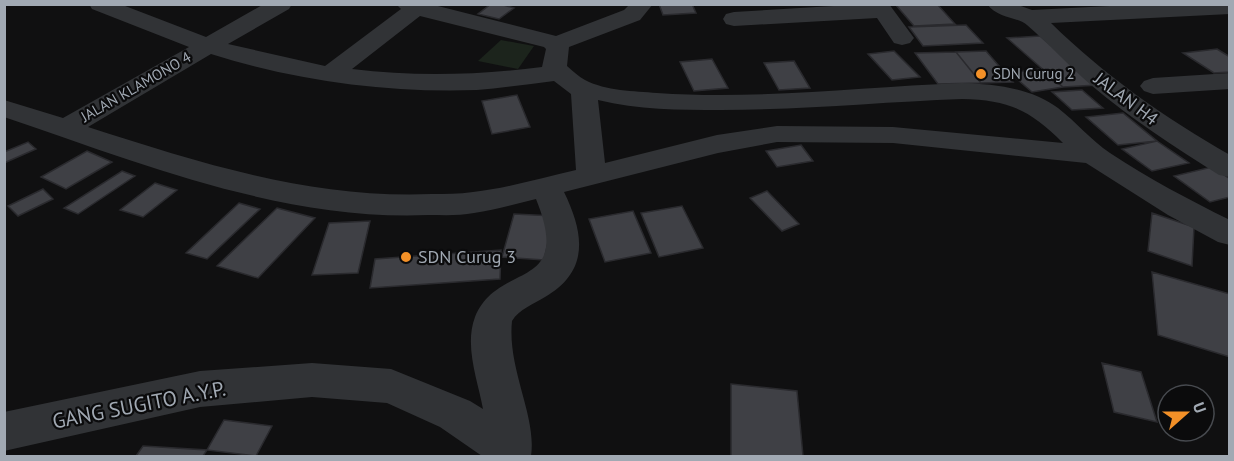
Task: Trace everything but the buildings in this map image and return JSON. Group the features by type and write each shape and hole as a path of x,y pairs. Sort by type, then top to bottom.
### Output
{"street":[{"name":"JALAN KLAMONO 4","path":"64,129 281,4"},
{"path":"330,74 412,6 556,44 633,15 642,4"},
{"path":"999,5 1018,15 1032,17 1230,7"},
{"path":"115,7 209,46 271,63 330,74 420,82 477,82 556,73 584,88 620,98 660,103 754,103 934,91 990,92 1038,106 1093,155 1172,204 1230,234"},
{"path":"734,19 881,8 902,38"},
{"name":"JALAN H4","path":"1032,17 1107,88 1174,135 1230,168"},
{"path":"556,44 558,48 554,67 556,73"},
{"path":"1153,86 1230,81"},
{"path":"584,88 591,174"},
{"path":"4,108 222,178 329,201 397,206 472,203 717,144 777,134 893,135 1093,155"},
{"path":"509,454 491,330 493,317 505,302 544,280 556,268 563,246 560,216 546,187"},
{"name":"GANG SUGITO A.Y.P.","path":"4,432 200,389 312,380 392,386 455,414 509,454"}],"shaded area":[{"path":"501,40 534,46 518,69 478,61"}],"place":[{"name":"SDN Curug 2","path":"981,74"},
{"name":"SDN Curug 3","path":"406,257"}]}
